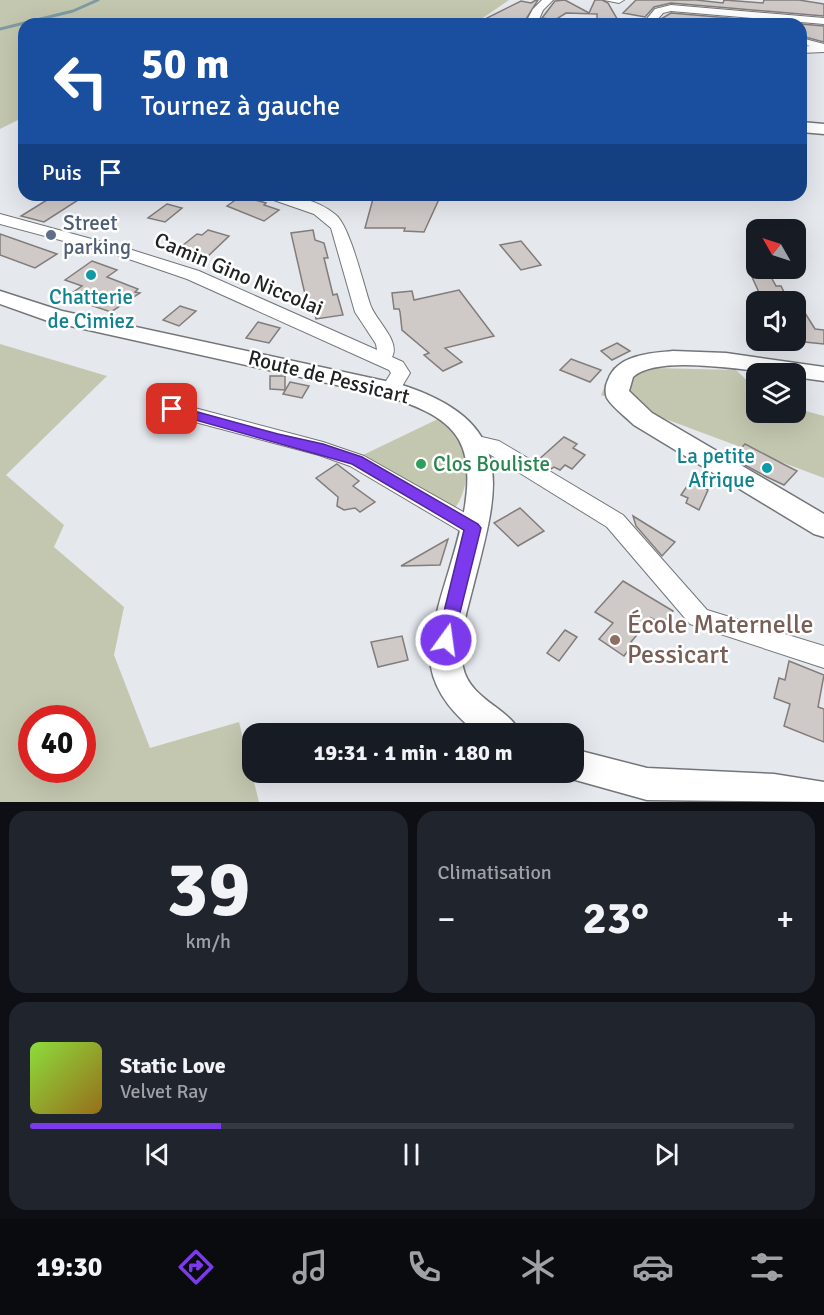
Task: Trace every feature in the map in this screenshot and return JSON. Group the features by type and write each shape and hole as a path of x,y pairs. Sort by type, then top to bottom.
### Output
{"street":[{"path":"533,18 537,9 548,0"},
{"path":"609,0 619,0"},
{"path":"653,18 659,11 671,9 786,18"},
{"path":"807,20 824,21"},
{"path":"807,42 816,44 823,49 807,50"},
{"path":"807,128 824,129"},
{"path":"807,138 824,139"},
{"path":"290,201 324,213 336,227 344,242 343,249 364,312 385,344 386,352 382,359"},
{"name":"Camin Gino Niccolai","path":"0,219 126,253 193,275 382,359 400,370 401,374 391,388"},
{"name":"Route de Pessicart","path":"0,297 56,316 391,388 420,399 448,414 464,428 473,442"},
{"path":"824,374 706,360 659,359 630,366 621,374 616,385 618,396 643,419 824,527"},
{"path":"172,409 357,460 473,528"},
{"path":"491,723 471,707 458,691 449,676 446,659 446,640 473,528 479,485 473,442 492,446 615,521 699,617 824,657"},
{"path":"584,768 647,784 774,791 824,799"}],"green space":[{"path":"0,0 509,0 483,18 18,18 18,120 0,129"},
{"path":"0,344 107,376 6,475 64,525 54,547 124,607 114,655 150,748 239,722 242,734 242,783 254,783 259,802 0,802"},
{"path":"613,367 736,370 746,380 746,423 806,423 806,411 824,416 824,478 601,395"},
{"name":"Clos Bouliste","path":"440,418 458,434 467,463 465,486 456,506 450,513 363,455"}],"building":[{"path":"538,0 527,18 487,18 521,1 531,3"},
{"path":"565,0 589,13 595,0 602,0 608,3 617,18 597,18 597,14 566,13 558,18 542,18 555,1"},
{"path":"636,0 696,0 723,3 724,0 763,3 764,0 799,0 824,4 824,16 671,3 654,7 645,17 623,13"},
{"path":"671,13 728,18 663,18"},
{"path":"807,25 824,26 824,42 807,38"},
{"path":"45,201 77,201 44,222 21,216"},
{"path":"234,201 259,201 279,210 264,221 227,206"},
{"path":"372,201 438,201 424,232 404,231 405,228 365,228"},
{"path":"167,204 182,208 165,222 148,218"},
{"path":"208,230 229,236 205,259 177,250 197,234 202,235"},
{"path":"313,230 315,240 324,243 328,258 324,258 333,295 337,294 343,315 316,319 312,302 307,303 291,233"},
{"path":"0,234 57,254 35,268 0,255"},
{"path":"521,241 541,265 521,270 500,245"},
{"path":"92,261 117,270 107,277 138,289 135,292 140,293 111,312 66,297 82,286 65,280"},
{"path":"753,279 772,279 776,286 781,286 784,291 758,291"},
{"path":"459,290 494,336 445,348 462,362 443,371 424,355 429,353 402,330 400,312 399,309 394,309 392,293 412,291 414,300"},
{"path":"180,306 196,311 179,326 163,320"},
{"path":"806,315 815,329 824,330 824,344 806,342"},
{"path":"258,322 280,328 269,343 246,338"},
{"path":"617,343 630,351 612,360 601,351"},
{"path":"571,359 601,370 590,382 560,370"},
{"path":"270,376 285,376 285,390 270,389"},
{"path":"290,382 309,386 302,398 283,394"},
{"path":"564,437 577,444 573,448 585,455 572,469 565,465 560,470 554,467 551,469 537,461"},
{"name":"La petite Afrique","path":"745,444 797,471 784,485 767,477 732,458"},
{"path":"337,464 359,481 353,486 375,502 360,512 355,508 344,510 337,506 338,497 316,478"},
{"path":"694,476 707,481 704,488 708,490 699,510 686,503 688,498 681,495"},
{"path":"520,508 544,531 518,546 494,523"},
{"path":"633,516 675,542 662,556 636,526"},
{"path":"448,539 440,565 401,566"},
{"path":"623,581 673,611 662,624 651,618 631,642 633,644 624,656 599,639 613,623 595,612"},
{"path":"565,630 577,637 559,661 547,653"},
{"path":"402,636 408,660 378,667 371,642"},
{"path":"789,661 824,675 818,707 824,709 824,742 784,726 790,704 774,698 779,678 785,680"}],"waterway":[{"path":"45,18 73,11 98,0"},
{"path":"0,29 18,25"}],"place":[{"name":"Street parking","path":"51,235"},
{"name":"Chatterie de Cimiez","path":"91,275"},
{"name":"Clos Bouliste","path":"421,464"},
{"name":"La petite Afrique","path":"767,468"},
{"name":"École Maternelle Pessicart","path":"615,640"}],"route":[{"path":"172,409 357,460 442,512 473,528 446,640"}]}
